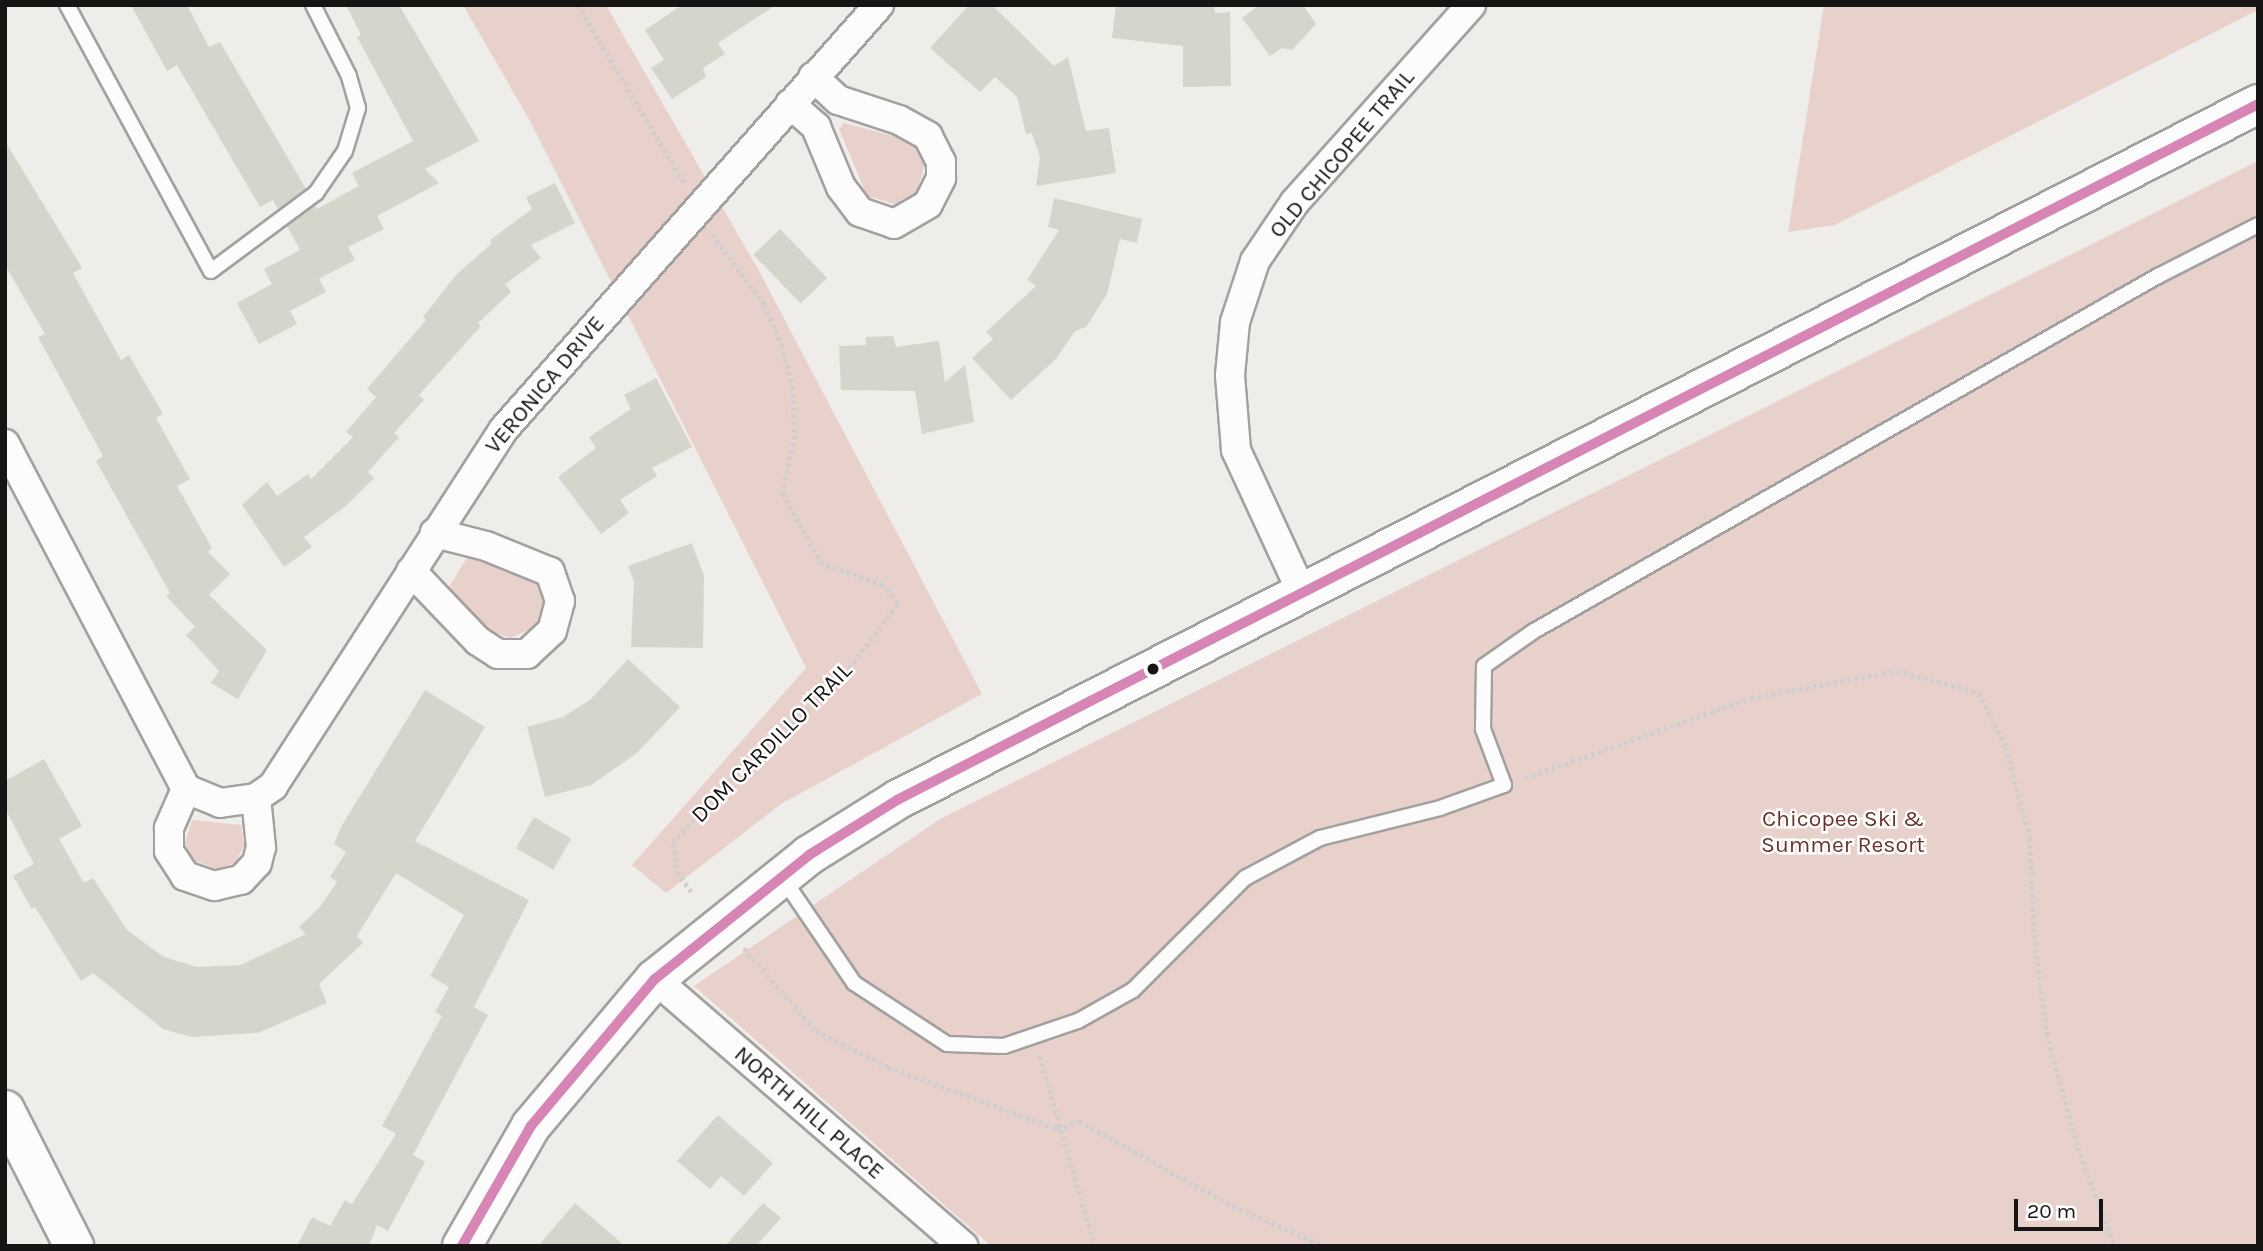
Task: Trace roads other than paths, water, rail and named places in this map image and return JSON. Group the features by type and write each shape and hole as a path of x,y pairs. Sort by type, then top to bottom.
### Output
{"main road":[{"path":"462,1246 531,1126 655,979 782,876 897,800 1303,595 2258,104"},
{"path":"5,1110 74,1246"}],"street":[{"name":"VERONICA DRIVE","path":"256,798 273,786 504,429 879,5"},
{"name":"OLD CHICOPEE TRAIL","path":"1303,595 1236,450 1230,375 1235,322 1255,261 1296,202 1471,5"},
{"path":"790,104 816,127 841,187 860,212 894,224 928,204 941,178 937,148 928,136 899,120 838,100 813,77"},
{"path":"5,444 186,789 220,803 256,798 261,847 257,863 241,880 214,886 185,876 169,851 169,828 186,789"},
{"path":"411,571 478,641 498,654 527,654 552,631 561,601 550,572 486,545 435,533"},
{"name":"NORTH HILL PLACE","path":"655,979 963,1246"}],"lane":[{"path":"68,5 211,271 316,193 345,151 358,108 349,76 313,5"},
{"path":"782,876 854,983 947,1044 1004,1046 1078,1021 1133,990 1245,878 1320,838 1440,808 1504,785 1483,729 1484,666 1534,631 2158,276 2258,225"}],"park label":[{"name":"Chicopee Ski & Summer Resort","path":"1843,832"}]}
